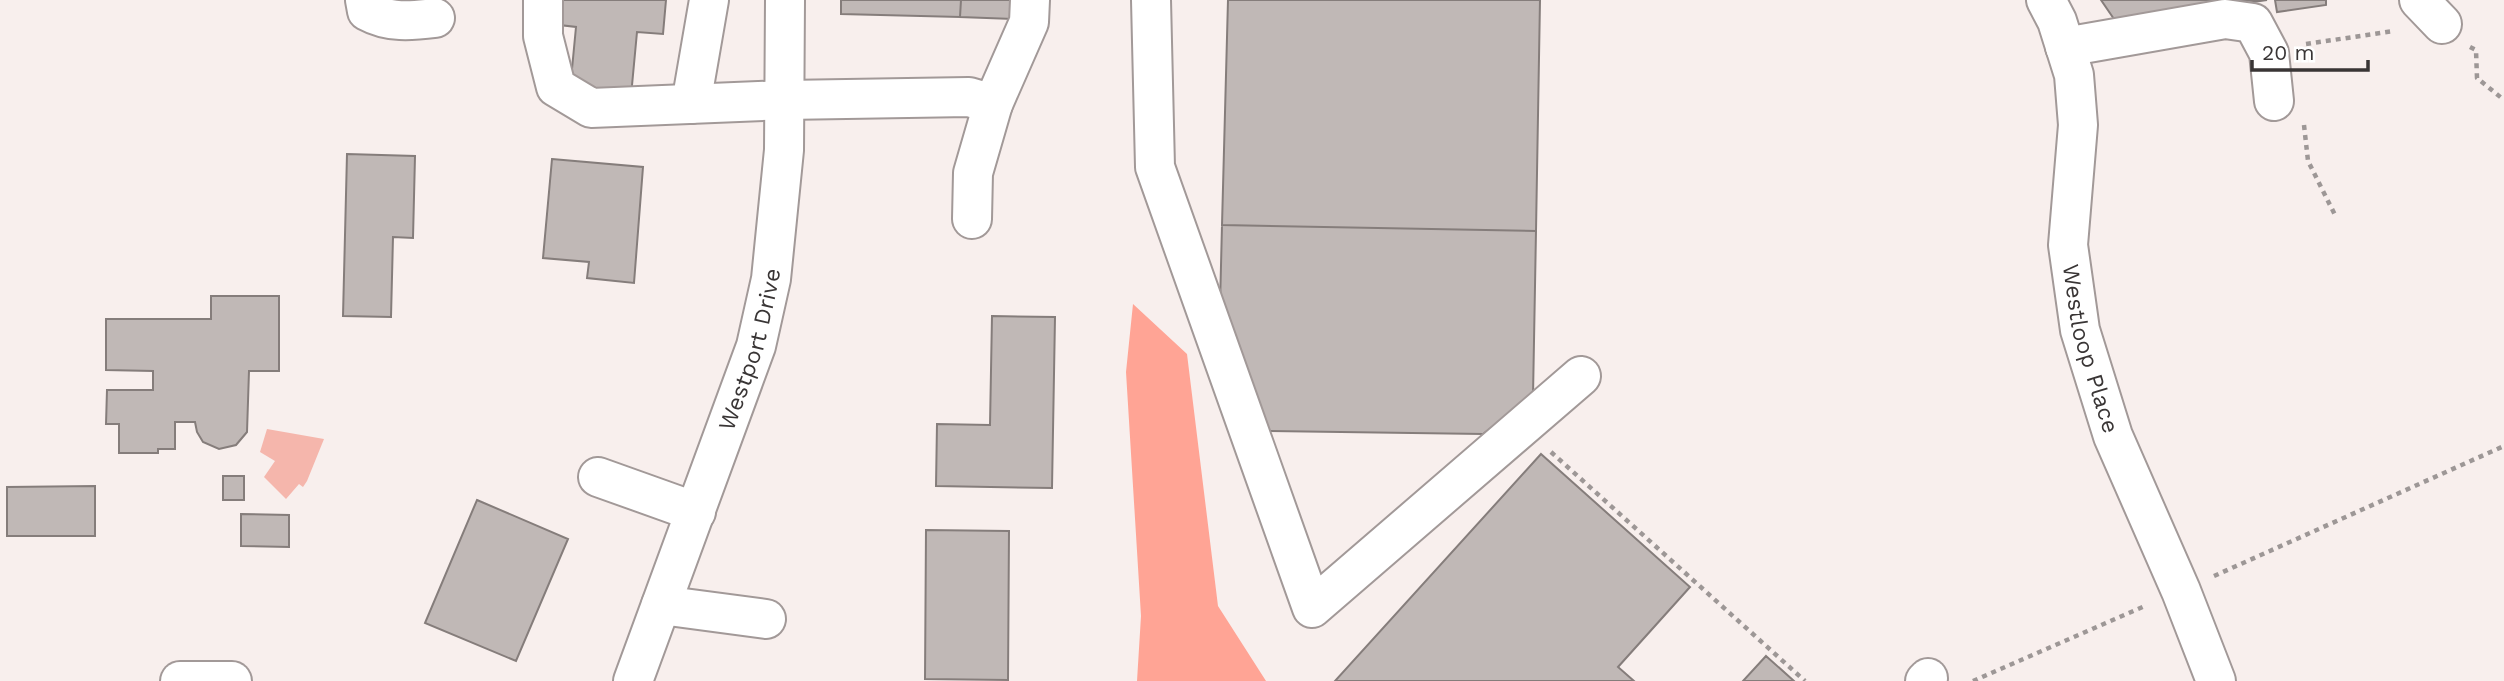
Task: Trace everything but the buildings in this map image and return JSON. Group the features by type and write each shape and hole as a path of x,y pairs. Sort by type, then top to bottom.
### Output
{"street":[{"path":"365,0 367,11 382,19 435,18"},
{"path":"543,0 543,36 555,88 591,108 785,100 969,97 993,104"},
{"path":"691,104 709,0"},
{"name":"Westport Drive","path":"633,681 755,346 771,279 784,150 785,0"},
{"path":"972,219 973,173 993,104 1029,22 1030,0"},
{"path":"1151,0 1155,167 1312,608 1581,376"},
{"name":"Westloop Place","path":"2046,0 2057,21 2074,75 2078,125 2068,245 2080,330 2113,436 2181,591 2216,681"},
{"path":"2065,47 2225,19 2253,23 2269,53 2289,112"},
{"path":"598,477 696,512"},
{"path":"661,605 766,619"},
{"path":"180,681 232,681"}],"path":[{"path":"2297,45 2430,12"},
{"path":"2477,78 2504,100"},
{"path":"2289,112 2308,161 2336,217"},
{"path":"1547,406 1563,437 1551,452 1805,681"},
{"path":"1973,681 2504,446"}],"shaded area":[{"path":"1133,304 1187,354 1218,606 1266,681 1137,681 1141,616 1126,372"},
{"path":"267,429 324,439 307,481 303,487 299,484 286,499 264,477 275,461 260,452"}]}
